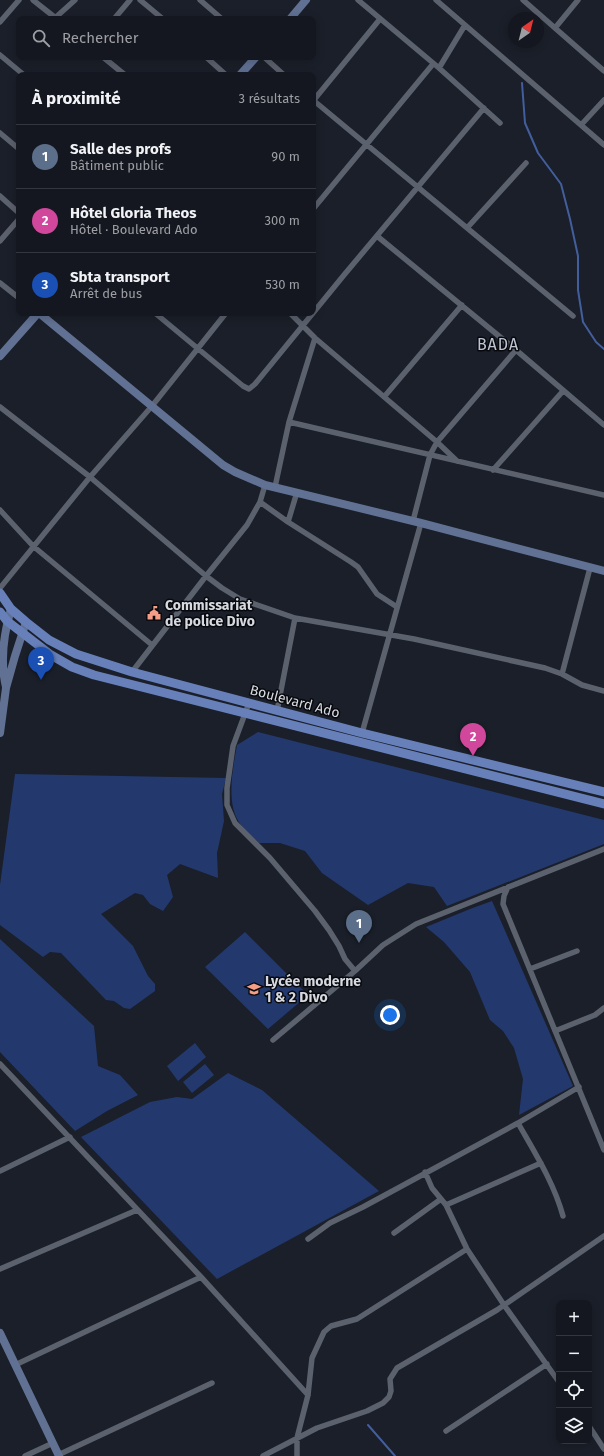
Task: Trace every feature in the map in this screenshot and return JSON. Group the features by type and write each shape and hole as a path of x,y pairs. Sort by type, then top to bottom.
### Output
{"main road":[{"name":"Boulevard Ado","path":"0,593 11,609 49,640 69,651 132,672 362,733 604,792"},
{"name":"Boulevard Ado","path":"0,612 8,622 51,655 72,667 94,675 604,804"}],"street":[{"path":"0,22 19,0"},
{"path":"33,0 53,16"},
{"path":"58,16 75,0"},
{"path":"117,16 130,0"},
{"path":"140,0 159,16"},
{"path":"200,0 219,16"},
{"path":"358,0 500,123"},
{"path":"523,0 604,71"},
{"path":"555,28 578,0"},
{"path":"292,16 304,1"},
{"path":"440,1 465,25 604,145"},
{"path":"316,96 380,19"},
{"path":"438,68 465,25"},
{"path":"0,55 20,72"},
{"path":"106,60 120,72"},
{"path":"209,60 223,72"},
{"path":"243,72 253,60"},
{"path":"267,60 281,72"},
{"path":"316,205 433,64"},
{"path":"581,125 604,100"},
{"path":"316,102 573,316"},
{"path":"316,310 484,108"},
{"path":"0,133 16,146"},
{"path":"467,228 526,163"},
{"path":"0,196 16,210"},
{"path":"0,241 16,222"},
{"path":"377,236 462,305 604,425"},
{"path":"0,283 16,296"},
{"path":"384,397 462,305"},
{"path":"0,356 35,316"},
{"path":"42,316 223,465 235,472 265,485 422,523 604,571"},
{"path":"159,316 243,386 250,389 311,316"},
{"path":"0,588 90,477 152,406 224,316"},
{"path":"293,316 314,338 437,442 458,462"},
{"path":"274,487 289,422 314,338"},
{"path":"413,521 430,455 437,442 516,350"},
{"path":"493,470 563,391"},
{"path":"0,407 90,477 206,576 240,599 295,618 414,639 544,668 562,674 575,682 604,691"},
{"path":"289,422 604,495"},
{"path":"132,672 248,524 260,502 265,485"},
{"path":"288,522 297,492"},
{"path":"260,502 358,567 378,594 397,607"},
{"path":"0,510 33,546 152,645"},
{"path":"362,733 422,523"},
{"path":"562,674 590,568"},
{"path":"6,688 3,677 3,667 11,609"},
{"path":"277,711 295,618"},
{"path":"0,733 6,688 26,622"},
{"path":"249,703 233,746 227,788 227,805 235,823 270,858 315,911 333,935 345,959 355,971"},
{"path":"273,1040 355,971 382,945 416,924 604,849"},
{"path":"508,887 504,896 503,904 604,1150"},
{"path":"530,969 577,951"},
{"path":"555,1031 595,1015 604,1008"},
{"path":"0,1064 201,1278 308,1396"},
{"path":"308,1239 330,1223 363,1207 425,1172 518,1123 579,1087"},
{"path":"518,1123 541,1163 553,1188 563,1216"},
{"path":"0,1171 70,1137"},
{"path":"446,1205 541,1163"},
{"path":"425,1172 432,1188 446,1205 467,1249 504,1305 556,1378"},
{"path":"394,1233 441,1199"},
{"path":"0,1269 137,1210"},
{"path":"263,1456 317,1428 367,1411 383,1403 389,1397 391,1391 390,1379 397,1368 453,1334 497,1310 604,1236"},
{"path":"297,1456 297,1438 308,1396 312,1358 324,1332 331,1326 357,1319 467,1249"},
{"path":"15,1365 201,1278"},
{"path":"0,1333 58,1456 212,1383"},
{"path":"446,1431 547,1364"},
{"path":"592,1431 604,1449"},
{"path":"25,1456 53,1443"}],"shaded area":[{"path":"258,732 604,820 604,844 447,906 434,887 408,883 368,905 322,873 305,851 280,843 259,843 241,825 236,817 232,797 232,775 237,745"},
{"path":"15,774 226,778 222,794 224,821 217,853 218,878 180,864 167,875 173,897 163,911 150,904 143,895 135,893 101,914 133,946 148,976 155,984 155,991 130,1009 124,1008 114,1001 106,1000 61,953 50,952 43,957 0,925 0,885"},
{"path":"492,901 573,1086 519,1115 523,1079 514,1048 503,1031 490,1020 470,972 444,942 426,927"},
{"path":"245,932 308,995 268,1029 205,967"},
{"path":"0,939 94,1026 98,1066 120,1075 138,1095 107,1111 75,1131 0,1052"},
{"path":"195,1043 206,1057 178,1081 167,1066"},
{"path":"205,1064 214,1075 192,1093 183,1082"},
{"path":"228,1073 262,1090 379,1191 217,1279 81,1137 150,1102 177,1097 192,1099"}],"waterway":[{"path":"522,83 525,123 538,153 561,184 570,219 578,256 578,290 583,322 596,342 604,349"},
{"path":"368,1425 395,1456"}],"place":[{"name":"Commissariat de police Divo","path":"154,613"},
{"name":"Sbta transport","path":"41,680"},
{"name":"Hôtel Gloria Theos","path":"473,756"},
{"name":"Salle des profs","path":"359,943"},
{"name":"Lycée moderne 1 & 2 Divo","path":"254,989"}],"district":[{"name":"BADA","path":"498,344"}]}
